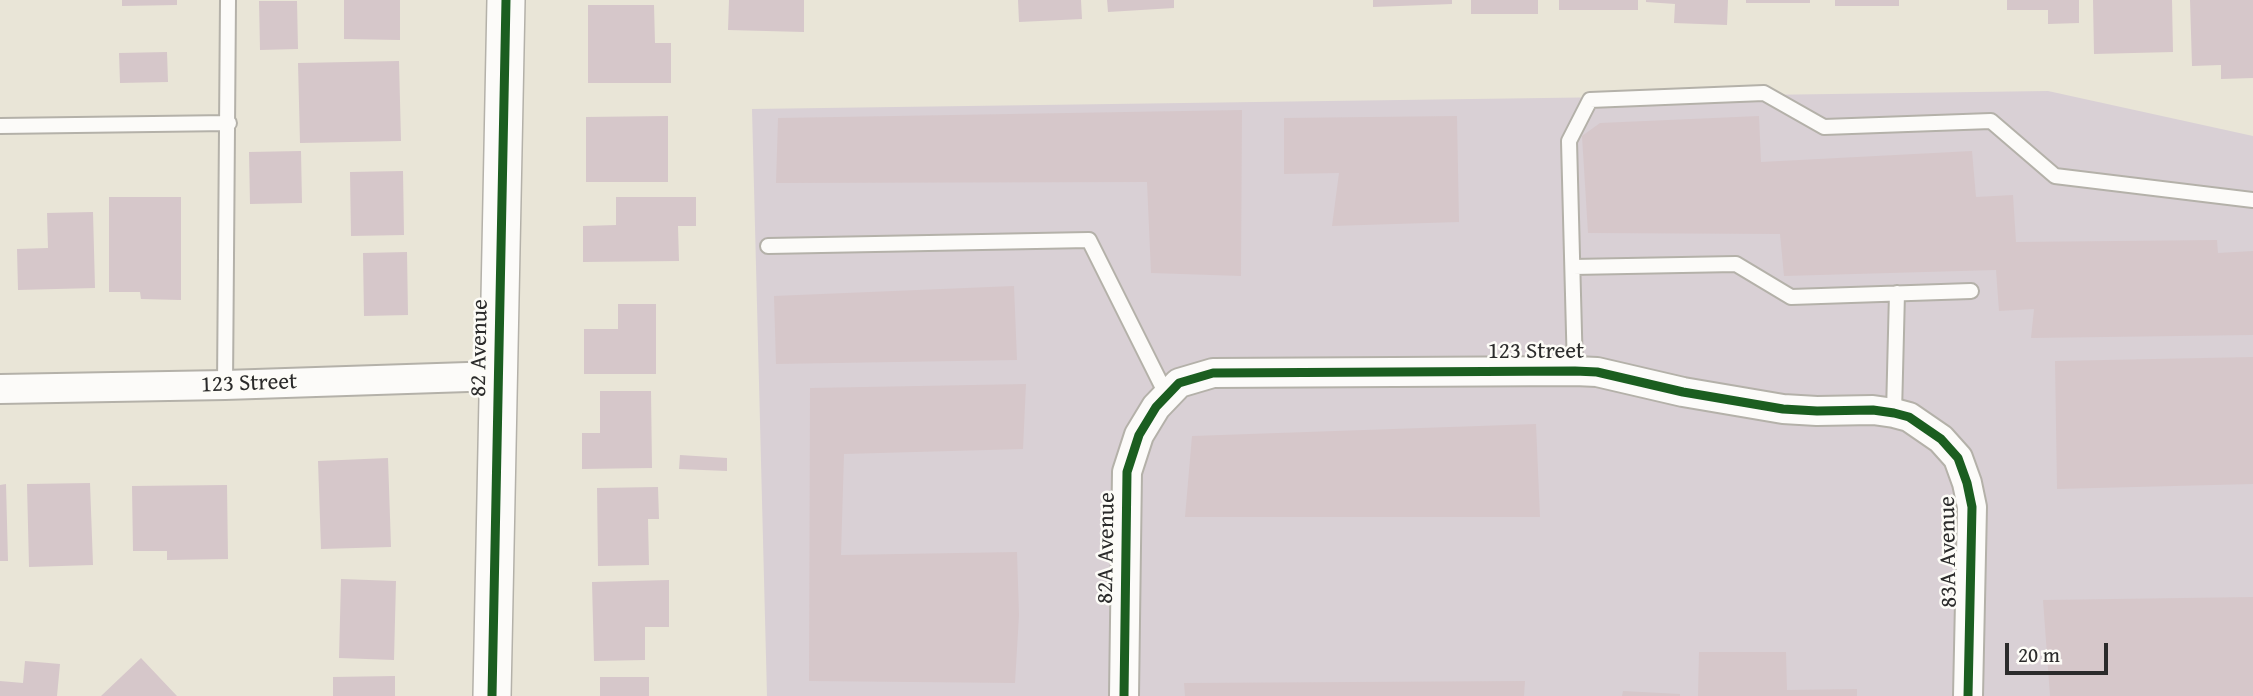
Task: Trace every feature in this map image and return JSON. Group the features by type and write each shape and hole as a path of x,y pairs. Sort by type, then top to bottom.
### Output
{"street":[{"name":"82 Avenue","path":"492,696 506,0"},
{"name":"123 Street","path":"1161,402 1180,383 1213,373 1576,371 1597,372 1683,392 1783,409 1873,410 1894,413 1922,424"},
{"name":"123 Street","path":"0,388 225,385 498,376"},
{"name":"82A Avenue","path":"1124,696 1127,472 1139,435 1161,402"},
{"name":"83A Avenue","path":"1922,424 1941,439 1958,458 1972,507 1968,696"}],"lane":[{"path":"225,385 229,0"},
{"path":"1576,371 1569,141 1590,100 1764,93 1824,127 1991,121 2055,176 2253,200"},
{"path":"0,127 229,123"},
{"path":"768,246 1088,240 1161,402"},
{"path":"1573,267 1736,264 1791,297 1971,291"},
{"path":"1894,413 1897,293"}],"shaded area":[{"path":"2048,91 2253,136 2253,696 767,696 752,109"}],"building":[{"path":"122,0 177,0 177,5 122,6"},
{"path":"344,0 400,0 400,40 344,39"},
{"path":"729,0 804,0 804,32 728,30"},
{"path":"1018,0 1081,0 1082,19 1019,22"},
{"path":"1107,0 1174,0 1174,8 1108,12"},
{"path":"1373,0 1452,0 1452,4 1373,7"},
{"path":"1471,0 1538,0 1538,14 1471,14"},
{"path":"1559,0 1638,0 1638,10 1559,10"},
{"path":"1646,0 1728,0 1727,25 1674,23 1675,4"},
{"path":"1746,0 1810,0 1810,3 1746,3"},
{"path":"1835,0 1899,0 1899,6 1835,6"},
{"path":"2007,0 2079,0 2079,23 2048,24 2048,10 2007,10"},
{"path":"2093,0 2172,0 2173,52 2094,54"},
{"path":"2190,0 2253,0 2253,78 2221,79 2221,65 2192,66"},
{"path":"259,1 297,1 298,49 260,50"},
{"path":"588,5 654,5 655,43 671,43 671,83 588,83"},
{"path":"167,52 168,82 120,83 119,53"},
{"path":"399,61 401,141 300,143 298,63"},
{"path":"1242,110 1241,276 1151,273 1147,182 776,183 778,118"},
{"path":"668,116 668,182 586,182 586,117"},
{"path":"1457,116 1459,222 1332,226 1339,173 1284,174 1284,118"},
{"path":"1759,116 1761,162 1972,151 1976,197 2013,195 2016,242 2217,240 2218,253 2253,251 2253,335 2031,338 2034,309 1999,311 1996,270 1784,276 1780,234 1588,233 1582,136 1600,123"},
{"path":"301,151 302,203 250,204 249,152"},
{"path":"403,171 404,235 351,236 350,172"},
{"path":"109,197 181,197 181,300 141,299 140,292 109,292"},
{"path":"616,197 696,197 696,226 678,226 679,261 583,262 583,226 616,225"},
{"path":"93,212 95,288 18,290 17,249 48,248 47,213"},
{"path":"407,252 408,315 364,316 363,253"},
{"path":"1014,286 1017,360 776,364 774,296"},
{"path":"618,304 656,304 656,374 584,374 584,329 618,329"},
{"path":"2253,357 2253,484 2057,489 2055,361"},
{"path":"1026,384 1023,449 844,454 841,555 1017,552 1019,615 1015,683 809,681 810,388"},
{"path":"600,391 651,391 652,468 582,469 582,433 600,433"},
{"path":"1536,424 1540,517 1185,517 1192,436"},
{"path":"680,455 727,458 727,471 679,469"},
{"path":"388,458 391,547 321,549 318,461"},
{"path":"90,483 93,565 29,567 27,484"},
{"path":"6,484 8,561 0,561 0,485"},
{"path":"227,485 228,559 167,560 167,551 133,551 132,486"},
{"path":"658,487 659,519 648,519 649,565 598,566 597,488"},
{"path":"341,579 396,581 394,660 339,658"},
{"path":"669,580 669,627 645,627 645,660 594,661 592,582"},
{"path":"2253,597 2253,696 2050,696 2043,600"},
{"path":"1699,652 1786,652 1787,690 1857,689 1857,696 1698,696"},
{"path":"141,658 177,696 101,696"},
{"path":"25,661 60,664 57,696 0,696 0,681 23,683"},
{"path":"395,676 395,696 333,696 333,677"},
{"path":"600,677 649,677 649,696 600,696"},
{"path":"1525,681 1524,696 1185,696 1184,683"},
{"path":"1623,691 1680,694 1680,696 1622,696"}],"cycle path":[{"path":"492,696 506,0"},
{"path":"1124,696 1127,472 1139,435 1156,407 1179,383 1213,373 1575,371 1597,372 1683,392 1783,409 1873,410 1894,413 1909,417 1941,439 1958,458 1972,507 1968,696"}]}
